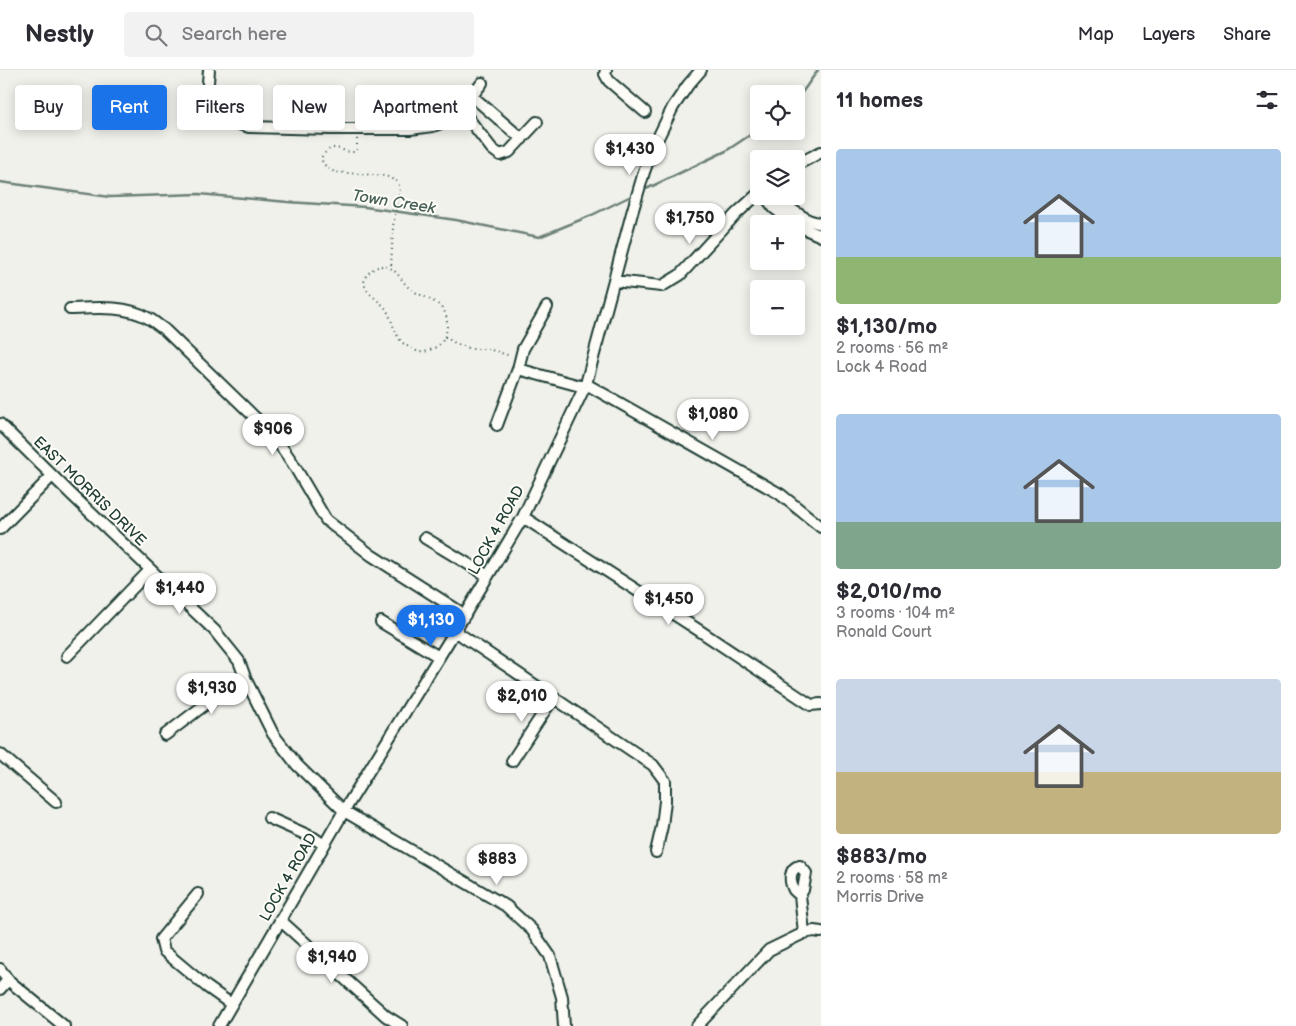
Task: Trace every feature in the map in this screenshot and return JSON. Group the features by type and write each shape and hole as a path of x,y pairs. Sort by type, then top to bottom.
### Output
{"street":[{"path":"209,70 207,95 215,108 229,121 249,127 355,129"},
{"path":"606,70 605,74 609,81 645,112"},
{"name":"LOCK 4 ROAD","path":"219,1026 344,811 523,517 585,386 644,172 660,131 673,107 701,70"},
{"path":"476,91 482,83"},
{"path":"476,99 522,139"},
{"path":"476,129 492,150 500,155 509,152 537,122"},
{"path":"805,160 821,152"},
{"path":"614,280 662,286 680,275 750,201"},
{"path":"772,205 783,215"},
{"path":"784,205 808,220 821,224"},
{"path":"805,229 821,236"},
{"path":"497,425 523,349 547,307"},
{"path":"70,309 113,308 133,312 147,317 164,329 273,435 292,462 326,520 371,555 465,615"},
{"path":"519,364 585,386 780,494 821,527"},
{"name":"EAST MORRIS DRIVE","path":"0,424 214,630 239,661 273,734 296,765 344,811 506,906 532,930 550,956 562,998 564,1026"},
{"path":"0,529 52,476"},
{"path":"523,517 811,705 821,704"},
{"path":"426,538 488,576"},
{"path":"67,656 150,570"},
{"path":"381,622 439,657"},
{"path":"455,631 653,766 665,781 662,826 656,852"},
{"path":"165,736 244,675"},
{"path":"512,761 553,698"},
{"path":"0,754 56,802"},
{"path":"269,818 314,838 324,845"},
{"path":"198,894 161,939 164,951 207,987 232,1004"},
{"path":"800,895 804,933"},
{"path":"280,920 386,1016 402,1026"},
{"path":"697,1026 769,950 804,933 821,932"},
{"path":"0,969 8,980 64,1026"},
{"path":"0,989 8,980"}],"path":[{"path":"357,130 357,149 355,152 331,148 321,158 328,169 335,172 386,176 398,182 400,189 393,226 391,269"},
{"path":"381,266 391,269 404,284 442,307 447,328 445,337 438,345 425,352 418,352 403,344 398,338 385,307 375,300 364,282 373,268 381,266"},
{"path":"445,337 472,349 488,349 519,364"}],"waterway":[{"name":"Town Creek","path":"805,88 818,70"},
{"name":"Town Creek","path":"642,191 726,151 750,135"},
{"name":"Town Creek","path":"0,182 110,197 199,194 365,207 456,220 539,237 592,215 633,195"}]}
